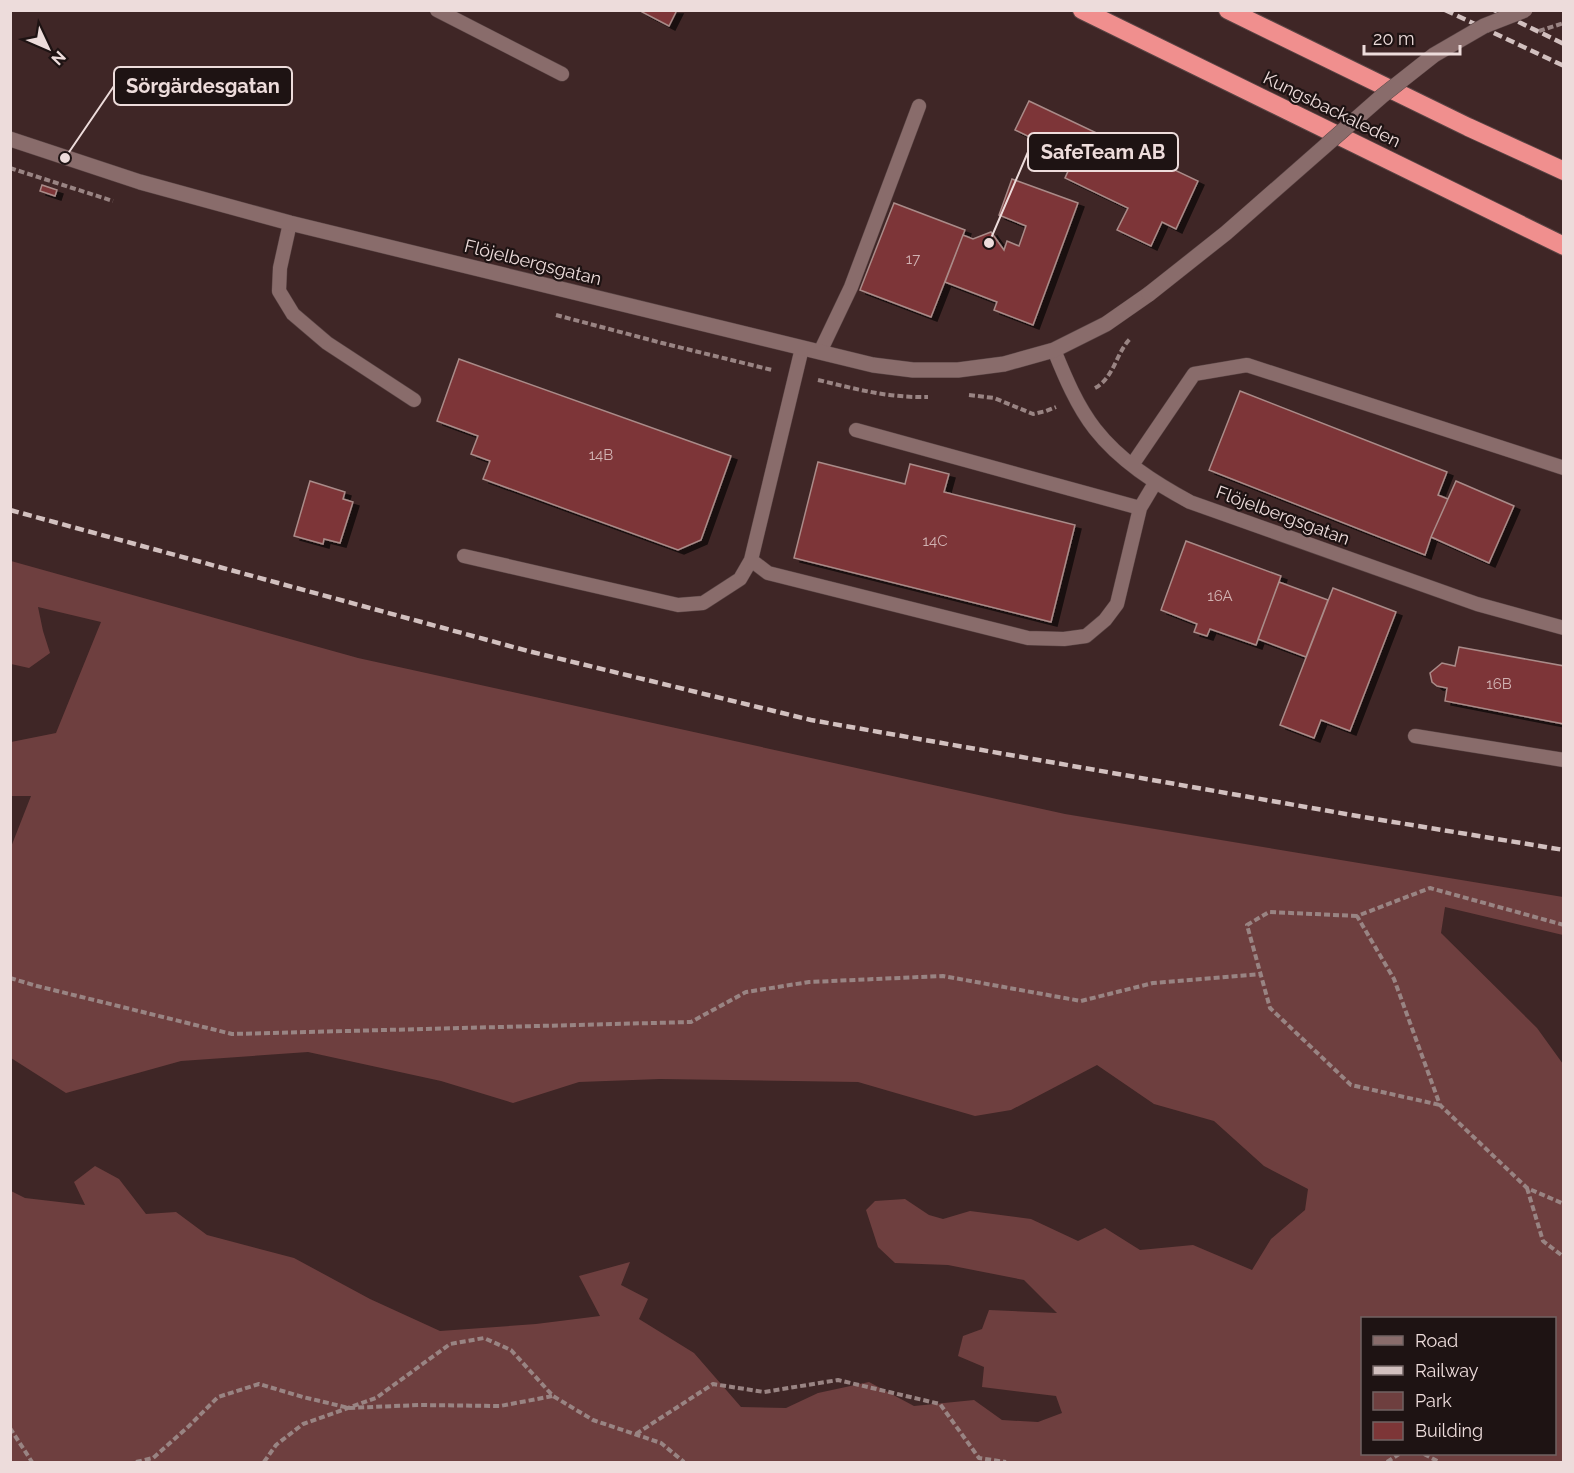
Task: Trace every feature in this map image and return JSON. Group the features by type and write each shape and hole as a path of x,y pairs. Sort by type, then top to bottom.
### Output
{"highway":[{"name":"Kungsbackaleden","path":"1082,10 1563,246"},
{"path":"1228,10 1563,171"}],"street":[{"name":"Flöjelbergsgatan","path":"10,139 140,182 290,223 802,348 873,364 913,370 958,370 1004,364 1054,350 1106,324 1149,294 1226,233 1382,96 1434,55 1484,26 1525,10"}],"lane":[{"path":"437,10 562,74"},
{"path":"820,352 851,287 920,105"},
{"path":"290,223 280,268 279,291 293,314 327,343 414,400"},
{"path":"464,556 678,605 703,603 740,579 751,560 802,348"},
{"name":"Flöjelbergsgatan","path":"1054,350 1076,398 1094,428 1124,460 1155,483 1190,502 1234,518 1477,604 1563,628"},
{"path":"1132,465 1194,374 1247,365 1563,468"},
{"path":"856,430 1140,507"},
{"path":"751,560 768,573 1028,638 1064,639 1086,636 1105,620 1117,604 1140,507 1155,483"},
{"path":"1415,736 1563,760"}],"path":[{"path":"1528,35 1563,23"},
{"path":"1440,1106 1351,1085 1270,1008 1247,925 1269,912 1357,916 1430,888 1563,926"},
{"path":"1357,916 1394,979 1440,1106 1527,1188 1563,1204"},
{"path":"10,978 232,1034 691,1022 746,992 809,982 943,976 1081,1001 1153,983 1261,974"},
{"path":"1527,1188 1543,1241 1563,1257"},
{"path":"264,1462 276,1445 303,1424 376,1398 450,1344 484,1338 511,1350 553,1396 592,1420 661,1443 684,1462"},
{"path":"636,1435 713,1384 764,1392 838,1380 940,1404 979,1458 1006,1462"},
{"path":"136,1462 153,1458 218,1398 259,1384 349,1408 419,1405 500,1406 553,1396"},
{"path":"10,1428 32,1462"}],"green space":[{"path":"11,561 358,658 1065,814 1563,897 1563,935 1445,907 1441,933 1537,1028 1563,1064 1563,1462 11,1462 11,1191 25,1198 85,1205 74,1182 95,1166 119,1179 146,1214 176,1212 207,1235 294,1258 370,1299 440,1331 536,1324 600,1316 579,1276 630,1262 621,1285 648,1299 639,1319 694,1353 741,1407 786,1408 818,1393 869,1382 914,1406 974,1400 1002,1420 1038,1422 1062,1413 1056,1396 982,1387 984,1367 958,1356 963,1336 982,1329 989,1310 1057,1313 1024,1280 948,1265 895,1263 878,1247 866,1210 875,1201 905,1199 929,1215 943,1219 970,1211 1031,1219 1078,1241 1105,1228 1140,1250 1193,1245 1252,1270 1271,1239 1305,1210 1308,1189 1264,1166 1214,1121 1154,1104 1097,1065 1011,1110 975,1116 858,1082 660,1079 579,1082 513,1103 441,1081 308,1052 181,1061 66,1093 11,1058 11,847 31,796 11,796 11,742 56,733 101,622 38,607 50,653 29,668 11,664"}],"building":[{"path":"643,10 677,10 669,26 642,12"},
{"path":"1029,101 1198,181 1176,229 1162,222 1151,246 1117,230 1128,208 1065,178 1074,158 1015,130"},
{"path":"1012,179 1078,203 1033,325 994,310 997,302 945,282 963,235 973,239 991,232 1004,250 1007,241 1019,246 1026,226 999,215"},
{"path":"42,185 57,190 55,196 40,191"},
{"path":"894,203 965,230 931,317 860,290"},
{"path":"459,359 731,456 701,540 678,550 483,479 490,461 471,454 478,436 437,421"},
{"path":"1240,391 1447,472 1438,495 1448,499 1425,555 1209,470"},
{"path":"818,462 905,484 910,464 949,474 944,492 1075,525 1051,622 794,558"},
{"path":"310,481 345,492 343,499 353,502 340,543 324,539 323,544 294,536"},
{"path":"1456,481 1514,506 1489,563 1431,537"},
{"path":"1186,541 1281,576 1256,645 1210,629 1207,636 1194,632 1197,624 1161,610"},
{"path":"1279,582 1328,600 1306,657 1258,639"},
{"path":"1333,588 1396,612 1350,731 1321,720 1314,738 1280,725"},
{"path":"1459,647 1564,666 1564,724 1445,701 1447,688 1437,686 1432,682 1430,673 1442,663 1455,666"}],"railway":[{"path":"1445,10 1564,66"},
{"path":"1494,10 1564,44"},
{"path":"10,510 528,651 811,720 1564,850"}],"place":[{"name":"Sörgärdesgatan","path":"65,158"},
{"name":"SafeTeam AB","path":"989,243"}]}
